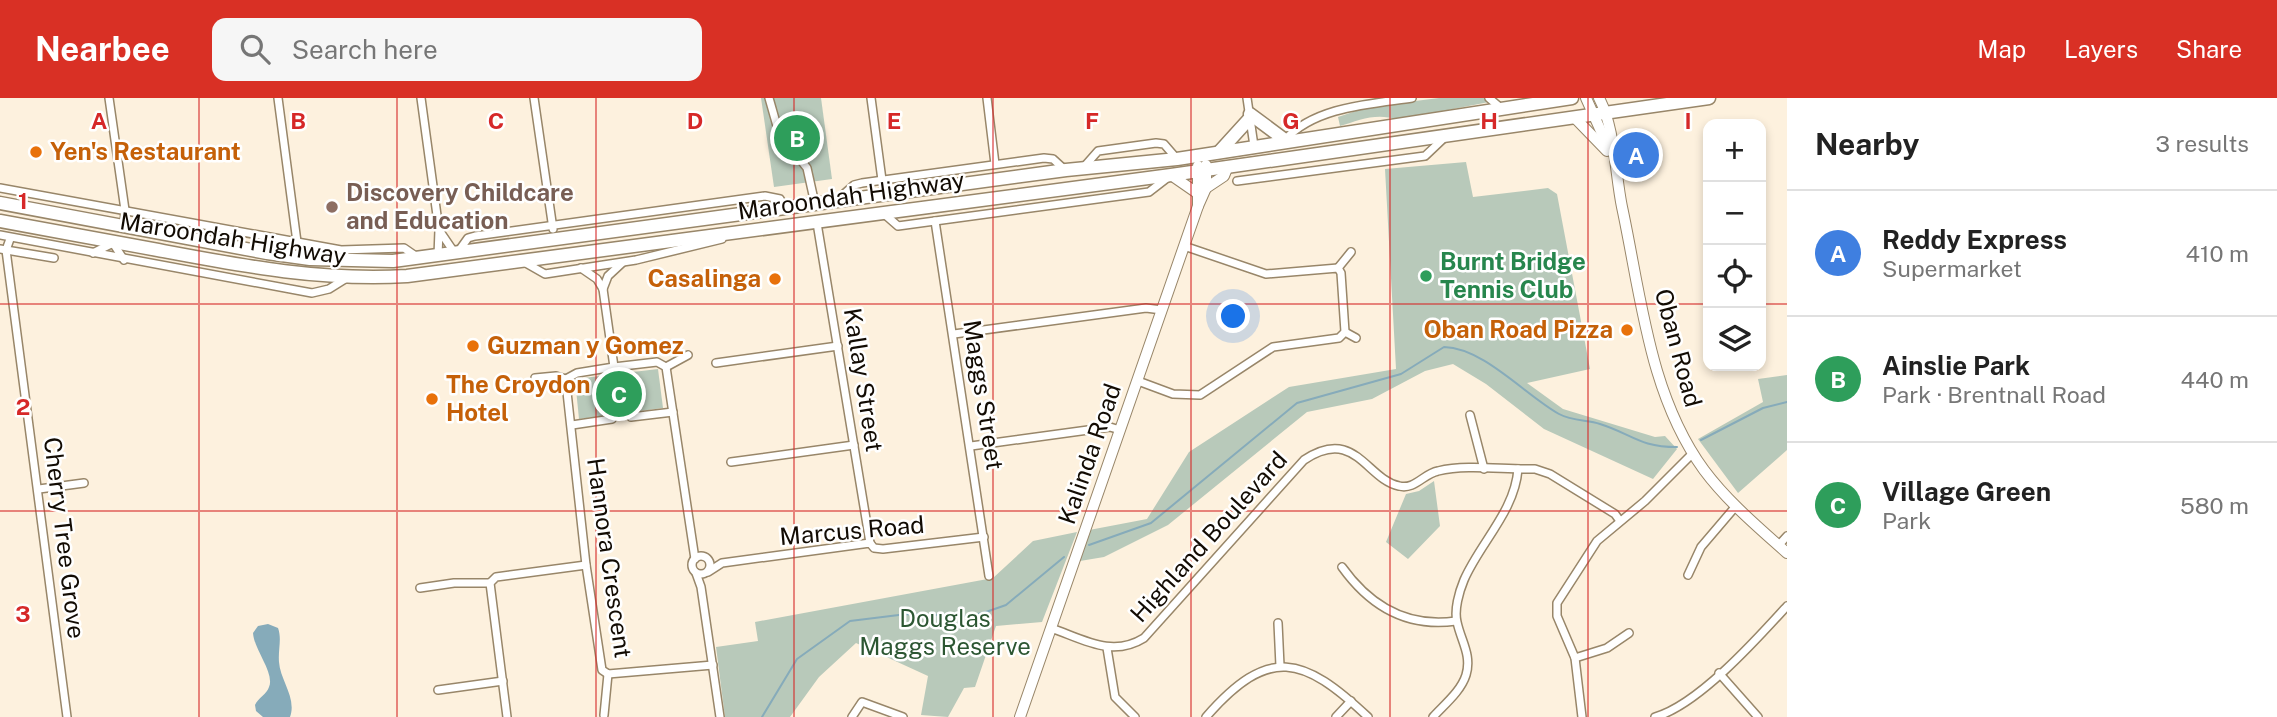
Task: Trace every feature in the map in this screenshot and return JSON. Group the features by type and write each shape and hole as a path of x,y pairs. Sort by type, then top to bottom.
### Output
{"highway":[{"name":"Maroondah Highway","path":"0,203 310,259 360,262 438,256 1066,170 1177,159 1572,98"},
{"name":"Maroondah Highway","path":"0,221 220,262 345,279 445,271 817,223 1709,98"},
{"path":"1220,151 1250,116 1285,141"},
{"path":"1254,146 1257,163"},
{"path":"815,205 817,223"},
{"path":"160,250 163,233"},
{"path":"438,256 445,271"}],"street":[{"path":"109,98 125,210 124,226"},
{"path":"278,98 297,242"},
{"path":"421,98 439,230 438,256"},
{"path":"534,98 555,240"},
{"path":"769,98 779,133 807,168 815,205"},
{"path":"871,98 882,180"},
{"path":"987,98 995,164"},
{"path":"1247,98 1254,146"},
{"path":"1285,141 1309,121 1367,104 1411,98"},
{"path":"1489,98 1503,110"},
{"name":"Oban Road","path":"1586,98 1602,114"},
{"name":"Oban Road","path":"1599,98 1660,380 1675,420 1693,453 1736,506 1783,549"},
{"path":"1575,118 1612,156"},
{"path":"1237,181 1425,156 1445,137"},
{"name":"Kalinda Road","path":"1020,717 1198,206 1202,191 1202,154"},
{"path":"1309,156 1310,170"},
{"path":"834,202 854,185 995,164 1044,158 1053,159 1066,170"},
{"path":"882,212 898,226 1149,192 1171,175 1202,191 1224,176 1228,166"},
{"path":"0,188 341,250 404,248 419,258"},
{"path":"439,230 444,242 456,253 468,238 765,197 780,199 786,209"},
{"name":"Maggs Street","path":"935,221 989,576"},
{"name":"Kallay Street","path":"817,223 870,543"},
{"path":"524,261 545,274 622,262 712,243 742,232"},
{"path":"0,235 10,239 312,293 329,289 345,279"},
{"name":"Cherry Tree Grove","path":"10,239 3,249 39,489 67,717"},
{"path":"92,253 113,243 124,260"},
{"path":"1184,246 1266,274 1338,268"},
{"path":"3,249 54,258"},
{"path":"1345,332 1338,268 1351,251"},
{"path":"603,289 608,276 622,262"},
{"path":"581,268 597,279 603,289 614,367"},
{"path":"954,334 1146,308 1162,310"},
{"path":"1345,332 1356,338"},
{"path":"1138,381 1173,394 1200,395 1273,347 1339,338 1345,332"},
{"path":"716,363 838,346"},
{"path":"666,367 688,355"},
{"path":"535,378 556,376 566,379 577,373 657,362 666,367"},
{"path":"666,367 695,543 695,559 692,565 701,587 720,717"},
{"name":"Hannora Crescent","path":"566,379 586,565 602,670 608,674 713,665"},
{"path":"631,417 673,412"},
{"path":"1470,415 1484,469"},
{"name":"Hannora Crescent","path":"572,425 612,419"},
{"path":"971,446 1110,427 1120,430"},
{"path":"731,462 854,445"},
{"name":"Highland Boulevard","path":"1107,648 1133,645 1144,638 1311,456 1329,450 1351,453 1400,487 1411,486 1437,471 1535,469 1550,474 1615,513 1620,521"},
{"path":"1582,717 1575,659 1557,616 1557,603 1584,558 1693,453"},
{"path":"1433,717 1459,689 1466,675 1469,660 1457,621 1464,579 1512,496 1518,469"},
{"path":"39,489 84,483"},
{"path":"1688,575 1701,547 1736,506"},
{"path":"1783,549 1787,536"},
{"name":"Marcus Road","path":"707,572 722,563 870,543 874,548 883,550 985,537"},
{"path":"695,543 710,566 701,587"},
{"path":"695,559 706,558"},
{"name":"Marcus Road","path":"706,558 722,563"},
{"path":"421,588 454,583 490,583 496,577 586,565"},
{"path":"1342,567 1363,593 1393,614 1420,621 1457,621"},
{"path":"696,573 707,572"},
{"path":"490,583 508,717"},
{"path":"1655,717 1667,715 1719,673 1756,640 1787,606"},
{"path":"1278,623 1280,666"},
{"path":"1051,628 1107,648 1115,697 1135,717"},
{"path":"1575,659 1607,648 1629,633"},
{"path":"1206,717 1235,685 1257,672 1280,666 1318,675 1368,717"},
{"path":"1719,673 1758,717"},
{"path":"604,716 608,674"},
{"path":"438,690 503,681"},
{"path":"1336,717 1351,701"},
{"path":"852,717 862,702 903,717"}],"green space":[{"path":"761,98 821,98 832,179 774,187"},
{"path":"1439,98 1485,98 1489,102 1397,120 1368,118 1340,126 1338,117 1368,107"},
{"path":"1466,162 1473,197 1548,188 1557,194 1590,369 1527,383 1563,409 1655,437 1665,436 1677,449 1653,479 1544,429 1486,384 1453,364 1425,371 1372,399 1307,412 1168,525 1104,557 1074,562 1084,531 1147,519 1189,452 1289,387 1396,369 1385,169"},
{"path":"658,369 663,408 579,419 575,379"},
{"path":"1787,375 1787,450 1738,493 1698,439 1763,402 1758,379"},
{"path":"1434,481 1440,526 1408,559 1386,542 1406,494 1419,491"},
{"name":"Douglas Maggs Reserve","path":"1077,532 1042,622 996,626 975,687 964,688 948,717 921,715 928,676 856,643 819,677 790,717 725,717 716,647 758,641 755,622 993,578 1033,541"}],"water":[{"path":"268,624 278,628 279,632 279,662 290,696 290,717 263,717 256,711 255,705 268,689 270,681 253,633 258,626"}],"waterway":[{"path":"1089,545 1151,523 1297,403 1401,374 1444,347 1474,355 1559,414 1600,424 1653,445 1677,447"},
{"path":"1701,440 1763,408 1787,402"},
{"path":"762,717 797,659 850,621 907,614 970,616 986,612 1006,605 1064,557"}],"place":[{"name":"Ainslie Park","path":"797,138"},
{"name":"Yen's Restaurant","path":"36,152"},
{"name":"Reddy Express","path":"1636,155"},
{"name":"Discovery Childcare and Education","path":"332,207"},
{"name":"Burnt Bridge Tennis Club","path":"1426,276"},
{"name":"Casalinga","path":"775,279"},
{"name":"Oban Road Pizza","path":"1627,330"},
{"name":"Guzman y Gomez","path":"473,346"},
{"name":"Village Green","path":"619,394"},
{"name":"The Croydon Hotel","path":"432,399"}]}
